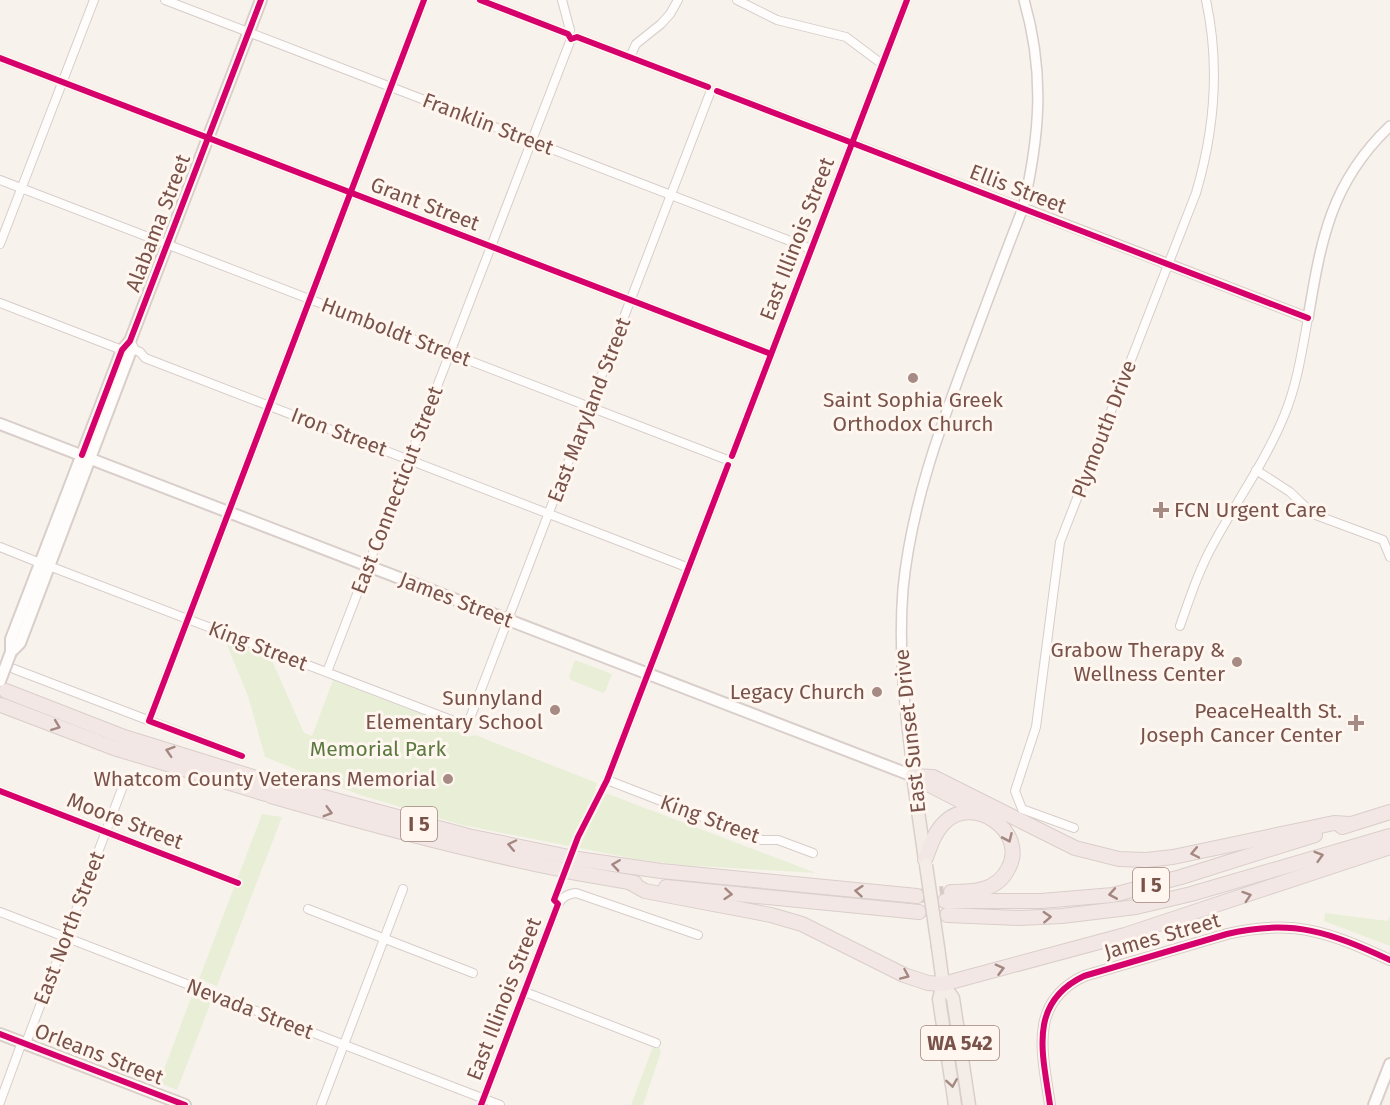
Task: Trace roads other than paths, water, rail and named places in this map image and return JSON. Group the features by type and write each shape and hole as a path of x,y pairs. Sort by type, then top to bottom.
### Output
{"highway":[{"name":"I 5","path":"2,692 114,748 269,789 415,837 480,853 568,864 917,896"},
{"path":"913,776 928,786 986,814 1004,829 1013,850 1012,863 997,883 945,903"},
{"path":"913,776 933,777 1059,842 1090,853 1119,859 1146,860 1173,857 1334,823 1350,824"},
{"path":"925,862 936,833 951,816 965,812 986,814"},
{"name":"I 5","path":"945,903 1041,901 1113,895 1181,877 1390,812"},
{"name":"I 5","path":"945,903 1019,918 1136,908 1390,836"},
{"path":"629,882 645,891 771,915 802,924 904,975 925,982 943,984 1125,935 1390,847"},
{"name":"I 5","path":"568,864 629,882 919,912"}],"main road":[{"name":"Alabama Street","path":"86,457 122,350 130,341 261,0"},
{"name":"Alabama Street","path":"2,692 11,652 11,639 45,564 86,457 130,353 130,341"},
{"name":"James Street","path":"0,424 913,776"},
{"name":"Alabama Street","path":"11,652 20,643 38,594 37,584 45,564"},
{"name":"East Sunset Drive","path":"913,776 943,984 939,999 955,1105"},
{"name":"East Sunset Drive","path":"943,984 953,998 969,1105"},
{"name":"Orleans Street","path":"0,1034 185,1105"},
{"path":"1374,1105 1390,1064"}],"street":[{"path":"0,244 94,0"},
{"name":"Franklin Street","path":"165,0 811,249"},
{"path":"149,721 424,0"},
{"name":"Ellis Street","path":"480,0 1308,318"},
{"path":"562,0 571,35"},
{"path":"630,57 636,44 661,24 678,0"},
{"path":"737,0 777,20 846,37 882,64"},
{"name":"East Illinois Street","path":"608,780 728,460 907,0"},
{"name":"East Sunset Drive","path":"913,776 902,684 903,589 917,504 940,427 1023,208 1034,153 1039,106 1036,56 1023,0"},
{"name":"Plymouth Drive","path":"1074,828 1022,809 1015,791 1036,727 1060,542 1196,193 1211,126 1215,63 1206,0"},
{"name":"East Connecticut Street","path":"327,672 571,35"},
{"name":"Grant Street","path":"0,58 771,354"},
{"name":"East Maryland Street","path":"467,726 712,91"},
{"path":"1180,626 1197,578 1214,542 1280,426 1289,403 1297,380 1323,235 1336,200 1365,153 1390,126"},
{"name":"Humboldt Street","path":"0,180 728,460"},
{"path":"0,303 122,350"},
{"name":"Iron Street","path":"130,341 135,350 145,358 689,568"},
{"path":"1256,470 1290,492 1313,514 1383,540 1390,557"},
{"name":"King Street","path":"0,547 467,726"},
{"path":"14,669 242,756"},
{"name":"East North Street","path":"0,1102 66,938 126,778"},
{"name":"King Street","path":"608,780 762,840 778,840 813,853"},
{"name":"Moore Street","path":"0,791 238,883"},
{"path":"321,1105 403,889"},
{"name":"East Illinois Street","path":"483,1102 558,904 568,894 576,893 698,935"},
{"path":"308,909 473,973"},
{"name":"Nevada Street","path":"0,912 344,1045 483,1102 500,1105"},
{"name":"James Street","path":"1050,1105 1042,1046 1043,1025 1053,1000 1068,985 1084,976 1236,932 1279,926 1311,930 1348,942 1390,960"},
{"path":"525,992 656,1043"}],"tunnel":[{"path":"919,896 944,893"}],"place":[{"name":"Saint Sophia Greek Orthodox Church","path":"913,378"},
{"name":"FCN Urgent Care","path":"1161,510"},
{"name":"Grabow Therapy & Wellness Center","path":"1237,662"},
{"name":"Legacy Church","path":"877,692"},
{"name":"Sunnyland Elementary School","path":"555,710"},
{"name":"PeaceHealth St. Joseph Cancer Center","path":"1356,723"},
{"name":"Whatcom County Veterans Memorial","path":"448,779"}],"park label":[{"name":"Memorial Park","path":"378,749"}]}
